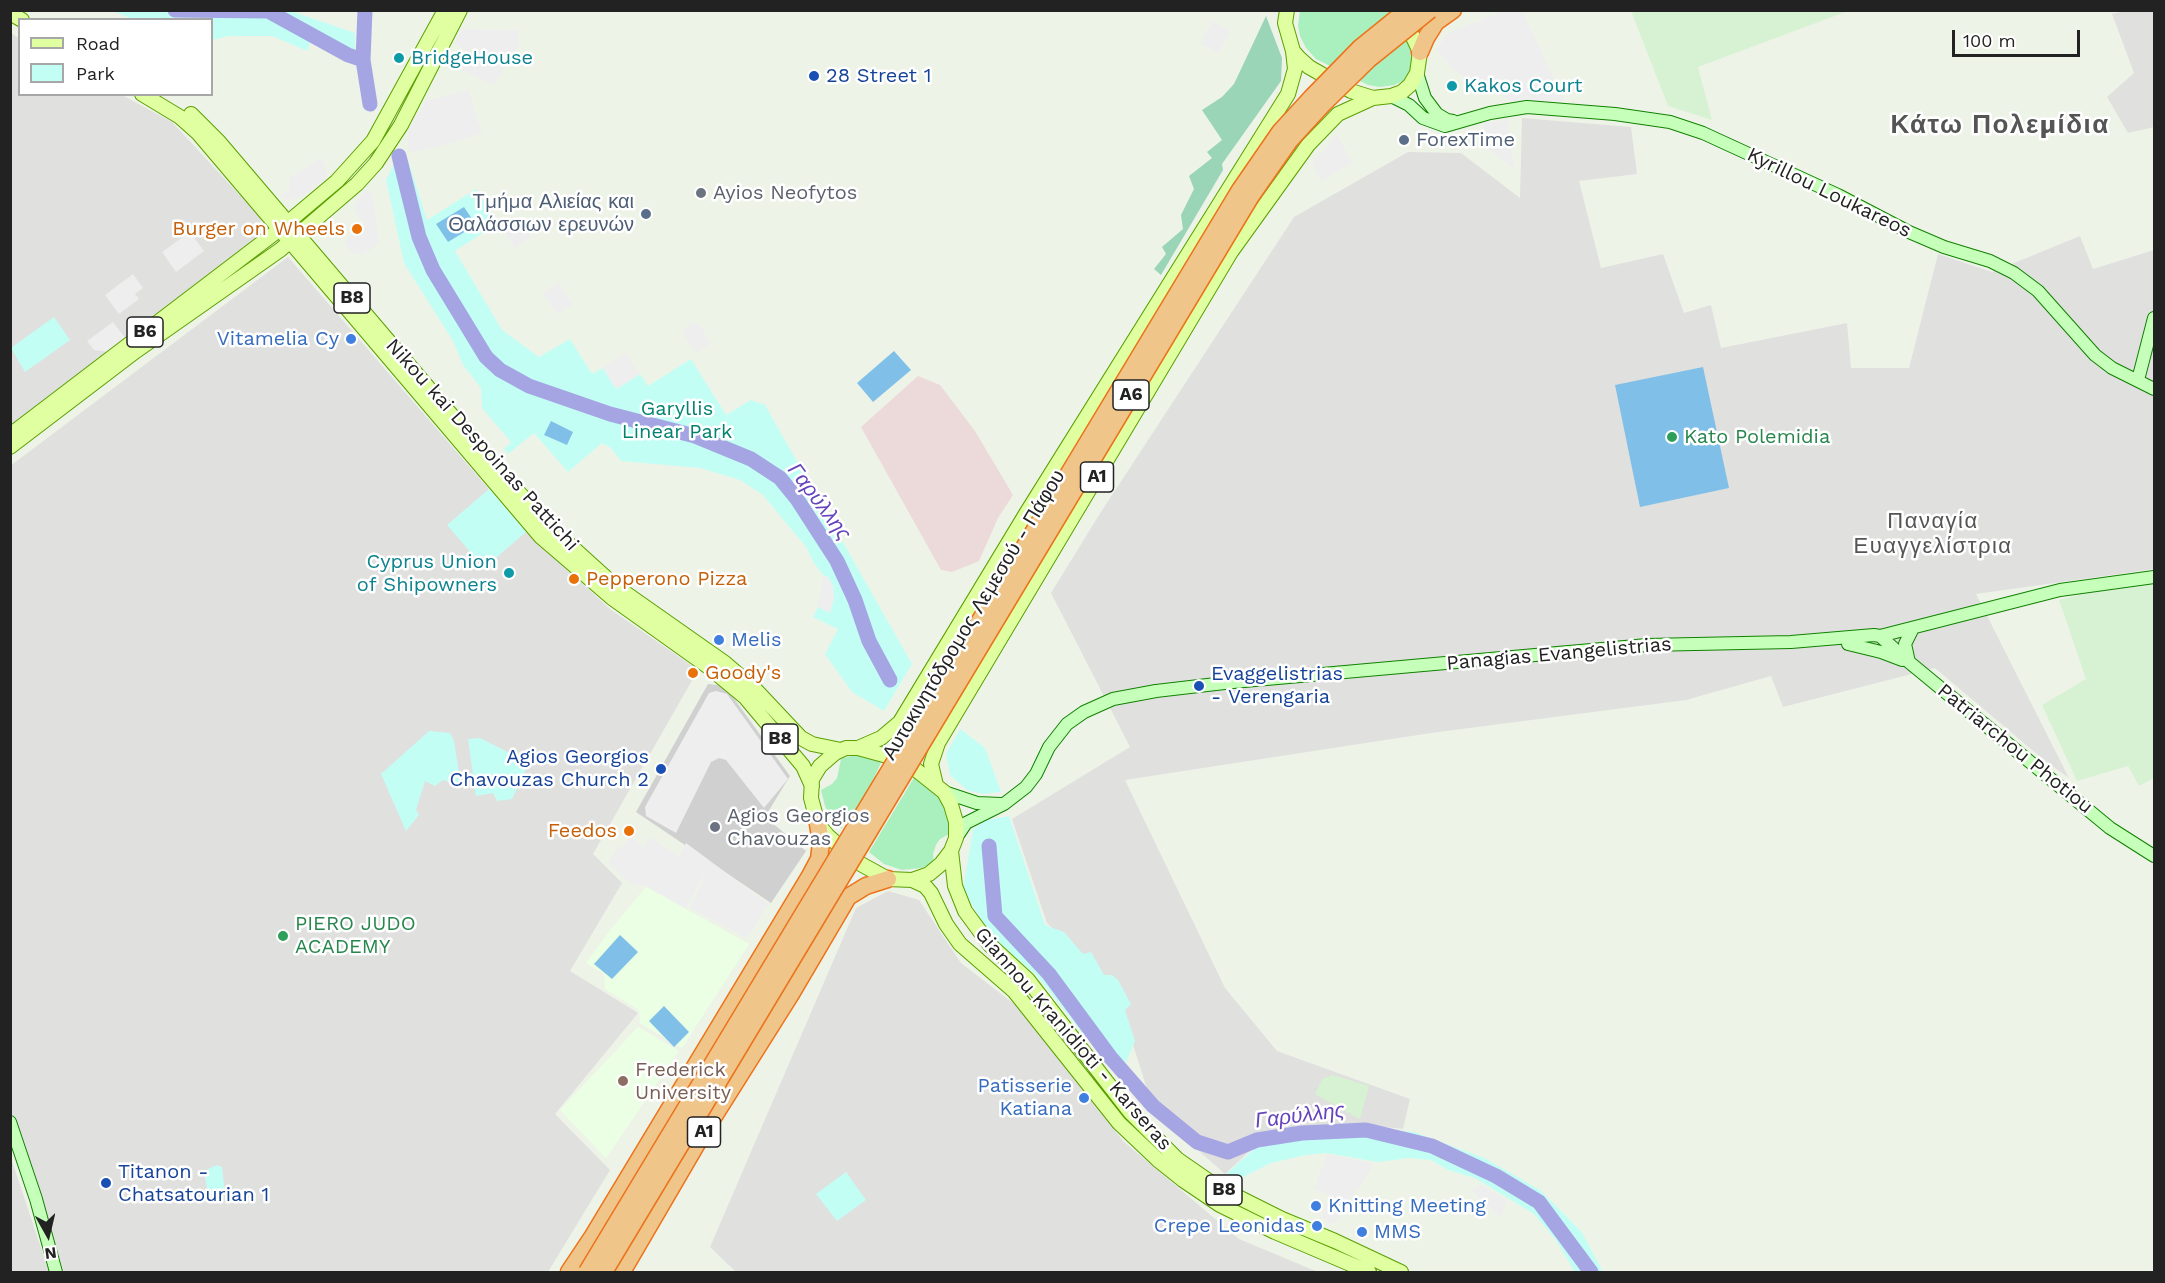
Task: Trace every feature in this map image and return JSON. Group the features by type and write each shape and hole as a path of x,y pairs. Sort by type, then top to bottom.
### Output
{"highway":[{"name":"Αυτοκινητόδρομος Λεμεσού - Πάφου","path":"873,812 1240,190 1280,132 1306,103 1360,48 1407,10"},
{"name":"Αυτοκινητόδρομος Λεμεσού - Πάφου","path":"873,812 1251,196 1290,140 1322,105 1369,59 1430,10"},
{"path":"1420,52 1436,22 1453,10"},
{"name":"A6","path":"575,1270 873,812"},
{"name":"A6","path":"604,1272 873,812"},
{"name":"A1","path":"575,1270 593,1236 810,876 819,858 821,843 818,824"},
{"name":"A1","path":"622,1272 699,1140 791,994 848,897 866,886 888,879"}],"main road":[{"name":"B6","path":"10,435 284,225 336,181 373,141 445,10"},
{"name":"B6","path":"10,447 136,351 294,238 357,184 376,163 401,124 460,10"},
{"path":"1391,96 1402,92 1410,85 1417,73 1420,52 1412,35 1393,10"},
{"name":"A1","path":"858,748 880,738 900,722 1037,496 1288,94 1295,69 1285,15"},
{"name":"A1","path":"1293,51 1309,67 1351,91 1373,98"},
{"path":"1417,73 1425,98 1437,114 1447,120 1460,122"},
{"name":"Nikou kai Despoinas Pattichi","path":"145,96 180,117 198,133 284,225"},
{"name":"Nikou kai Despoinas Pattichi","path":"161,96 189,112 206,128 541,537 612,598 719,674 745,697 803,766 812,786"},
{"name":"A1","path":"940,788 932,764 938,743 1231,252 1308,145 1338,114 1373,98 1391,96"},
{"name":"Kyrillou Loukareos","path":"1391,96 1409,105 1423,118 1445,126 1490,113 1527,106 1615,114 1670,122 1703,133 1838,195 1911,233 1944,247 1990,261 2014,273 2038,291 2095,355 2112,368 2154,389"},
{"name":"Nikou kai Despoinas Pattichi","path":"294,238 551,528 614,585 725,663 754,688 801,738 812,744 841,750"},
{"path":"2138,380 2154,318"},
{"name":"Panagias Evangelistrias","path":"954,845 966,823 1004,804 1026,787 1036,774 1049,747 1067,724 1084,712 1113,699 1156,691 1261,679 1647,645 1792,642 1880,636 2060,590 2154,577"},
{"path":"1909,662 1905,644 1913,628"},
{"path":"1792,642 1848,644 1872,641 1880,636"},
{"name":"Patriarchou Photiou","path":"1880,636 2110,828 2154,856"},
{"path":"1848,644 1909,662"},
{"name":"B8","path":"818,824 811,798 812,779 820,766 835,753 858,748 891,757 915,769 940,788 951,805 956,822 954,845"},
{"path":"940,788 977,804 1004,804"},
{"path":"818,824 828,836 859,863 888,879 912,880 928,874 941,864 954,845"},
{"name":"Giannou Kranidioti - Karseras","path":"954,845 955,886 965,911 990,945 1028,980 1130,1112 1177,1159 1216,1186 1401,1272"},
{"name":"Giannou Kranidioti - Karseras","path":"912,880 925,886 931,893 946,924 960,944 1014,991 1119,1123 1158,1160 1183,1180 1220,1204 1275,1232 1369,1272"},
{"path":"10,1122 36,1199 56,1272"}],"shaded area":[{"path":"2130,10 2154,11 2154,127 2128,133 2107,97 2134,73 2112,14"},
{"path":"1503,11 1522,11 1565,101 1512,101 1456,72 1437,50 1446,34"},
{"path":"1631,11 1848,11 1698,67 1712,120 1668,106"},
{"path":"1212,21 1230,30 1219,53 1201,44"},
{"path":"461,29 518,30 519,45 493,85 462,70 468,52 455,43"},
{"path":"11,33 18,37 18,96 124,96 172,122 261,218 258,237 11,428"},
{"path":"468,90 482,133 438,147 408,152 409,129 416,114 422,110 426,99 430,100"},
{"path":"1522,118 1631,127 1637,174 1579,181 1601,268 1663,254 1684,313 1711,305 1721,348 1847,323 1851,368 1909,368 1938,254 1992,272 2080,236 2093,269 2154,250 2154,569 1976,594 2069,778 2044,760 1935,668 1783,707 1771,676 1686,700 1431,733 1125,780 1225,988 1277,1051 1410,1099 1403,1129 1359,1124 1313,1126 1268,1134 1225,1174 1154,1111 1116,991 1047,923 1012,819 1130,747 1051,593 1099,515 1294,217 1408,152 1461,153 1520,198"},
{"path":"1507,120 1514,169 1487,148 1484,123"},
{"path":"1337,135 1353,163 1321,181 1312,163"},
{"path":"321,157 326,169 326,178 301,197 287,200 280,197 289,190 290,178"},
{"path":"365,189 372,193 379,243 363,255 352,253 344,242 352,234 361,235 365,222 358,217 354,206"},
{"path":"464,207 476,225 448,242 436,224"},
{"path":"517,216 531,237 515,248 501,226"},
{"path":"190,232 204,251 176,272 162,252"},
{"path":"288,257 526,532 610,609 698,670 593,854 622,883 570,971 638,1013 555,1114 610,1170 548,1272 64,1272 11,1112 10,466"},
{"path":"133,274 143,288 135,294 139,299 119,314 105,295"},
{"path":"559,283 573,304 557,314 543,293"},
{"path":"113,322 126,339 109,352 94,350 87,341"},
{"path":"693,324 699,324 711,343 696,353 681,331"},
{"path":"894,351 911,370 873,402 857,383"},
{"path":"626,353 640,374 616,389 603,368"},
{"name":"Kato Polemidia","path":"1703,367 1729,488 1640,507 1615,385"},
{"path":"918,376 940,385 975,431 1013,495 998,518 979,561 952,572 941,570 861,427"},
{"path":"551,421 573,432 567,445 544,435"},
{"path":"824,576 827,576 833,585 834,599 830,613 818,607"},
{"path":"2154,583 2154,778 2139,786 2128,766 2077,781 2042,705 2086,679 2059,600 2087,593"},
{"path":"708,684 725,686 790,776 765,817 806,851 771,903 636,812"},
{"path":"716,691 727,694 788,779 764,808 726,760 719,758 711,762 676,833 646,816 645,807 709,693"},
{"path":"630,837 644,847 650,837 691,864 680,855 686,843 768,904 747,938 690,908 704,874 686,908 646,886 632,884 608,864 618,846 622,848"},
{"path":"646,887 749,944 682,1048 640,1023 639,1010 605,989 604,974 586,963"},
{"path":"888,891 919,900 961,963 1018,1007 1123,1141 1239,1239 1318,1272 736,1272 710,1247 856,908"},
{"path":"620,935 638,952 612,979 594,964"},
{"path":"664,1006 689,1032 674,1047 649,1021"},
{"name":"Frederick University","path":"638,1027 679,1051 606,1158 560,1110"},
{"path":"1333,1075 1369,1086 1360,1119 1315,1094 1322,1079"},
{"path":"1327,1154 1372,1163 1371,1170 1334,1224 1320,1217 1331,1196 1314,1189"},
{"path":"11,1158 49,1272 11,1272"},
{"path":"1481,1185 1507,1200 1501,1218 1471,1190"}],"green space":[{"path":"1300,10 1388,11 1411,39 1415,49 1411,71 1403,81 1380,87 1368,85 1316,59 1306,48 1300,36 1298,26"},
{"path":"112,11 291,11 355,33 355,62 311,41 307,51 272,36 229,36 213,40 213,18 130,18"},
{"path":"1266,16 1282,58 1281,81 1222,164 1223,170 1161,275 1154,269 1166,254 1162,247 1183,229 1181,215 1194,189 1189,176 1212,158 1207,152 1222,140 1202,110 1222,97 1234,84"},
{"name":"Garyllis Linear Park","path":"408,160 427,220 476,189 498,223 455,251 502,330 539,357 570,339 592,374 603,368 616,389 640,374 648,386 691,359 726,415 751,400 765,405 912,664 884,711 852,692 825,654 838,629 813,617 818,607 824,576 806,547 763,495 740,480 700,468 621,461 611,448 602,443 568,472 534,433 508,454 504,449 511,442 482,408 481,388 463,365 453,341 404,263 386,180 395,161"},
{"path":"54,317 70,340 25,372 11,348"},
{"path":"489,489 526,532 484,568 447,525"},
{"path":"960,729 985,748 1001,792 983,794 967,790 950,775 946,754"},
{"path":"429,731 450,733 454,741 461,785 443,780 435,786 425,781 416,810 419,815 406,831 381,774"},
{"path":"480,738 529,763 512,799 497,801 493,793 476,796 468,739"},
{"path":"860,753 883,758 875,776 876,784 856,812 845,819 842,829 830,816 821,790 837,778 841,759"},
{"path":"915,776 945,799 953,832 940,839 936,845 933,854 934,863 921,868 902,870 884,864 869,852"},
{"path":"1009,816 1045,925 1064,932 1083,954 1091,952 1104,975 1112,975 1118,980 1131,1004 1125,1010 1135,1041 1121,1074 1081,1031 1036,975 990,935 963,889 973,829 987,820"},
{"path":"1360,1127 1414,1132 1484,1158 1540,1190 1581,1231 1603,1272 1575,1272 1555,1239 1534,1214 1475,1178 1448,1170 1431,1160 1409,1158 1378,1162 1326,1153 1271,1163 1231,1183 1225,1175 1270,1135 1312,1128"},
{"path":"217,1165 222,1167 225,1193 216,1196 208,1194 204,1171"},
{"path":"846,1172 866,1200 837,1221 816,1194"}],"waterway":[{"name":"Γαρύλλης","path":"175,10 268,11 348,55 363,60 370,104"},
{"name":"Γαρύλλης","path":"363,60 365,10"},
{"name":"Γαρύλλης","path":"399,156 419,237 433,270 486,357 500,370 529,386 610,414 695,436 751,459 780,478 797,499 837,561 855,600 869,641 890,680"},
{"name":"Γαρύλλης","path":"989,846 995,916 1049,974 1111,1058 1153,1106 1197,1142 1228,1152 1257,1140 1302,1133 1366,1130 1432,1146 1496,1176 1539,1202 1591,1272"}],"place":[{"name":"BridgeHouse","path":"399,58"},
{"name":"28 Street 1","path":"814,76"},
{"name":"Kakos Court","path":"1452,86"},
{"name":"ForexTime","path":"1404,140"},
{"name":"Ayios Neofytos","path":"701,193"},
{"name":"Τμήμα Αλιείας και Θαλάσσιων ερευνών","path":"646,214"},
{"name":"Burger on Wheels","path":"357,229"},
{"name":"Vitamelia Cy","path":"351,339"},
{"name":"Kato Polemidia","path":"1672,437"},
{"name":"Cyprus Union of Shipowners","path":"509,573"},
{"name":"Pepperono Pizza","path":"574,579"},
{"name":"Melis","path":"719,640"},
{"name":"Goody's","path":"693,673"},
{"name":"Evaggelistrias - Verengaria","path":"1199,686"},
{"name":"Agios Georgios Chavouzas Church 2","path":"661,769"},
{"name":"Agios Georgios Chavouzas","path":"715,827"},
{"name":"Feedos","path":"629,831"},
{"name":"PIERO JUDO ACADEMY","path":"283,936"},
{"name":"Frederick University","path":"623,1081"},
{"name":"Patisserie Katiana","path":"1084,1098"},
{"name":"Titanon - Chatsatourian 1","path":"106,1183"},
{"name":"Knitting Meeting","path":"1316,1206"},
{"name":"Crepe Leonidas","path":"1317,1226"},
{"name":"MMS","path":"1362,1232"}],"district":[{"name":"Κάτω Πολεμίδια","path":"2000,125"},
{"name":"Παναγία Ευαγγελίστρια","path":"1933,534"}]}
